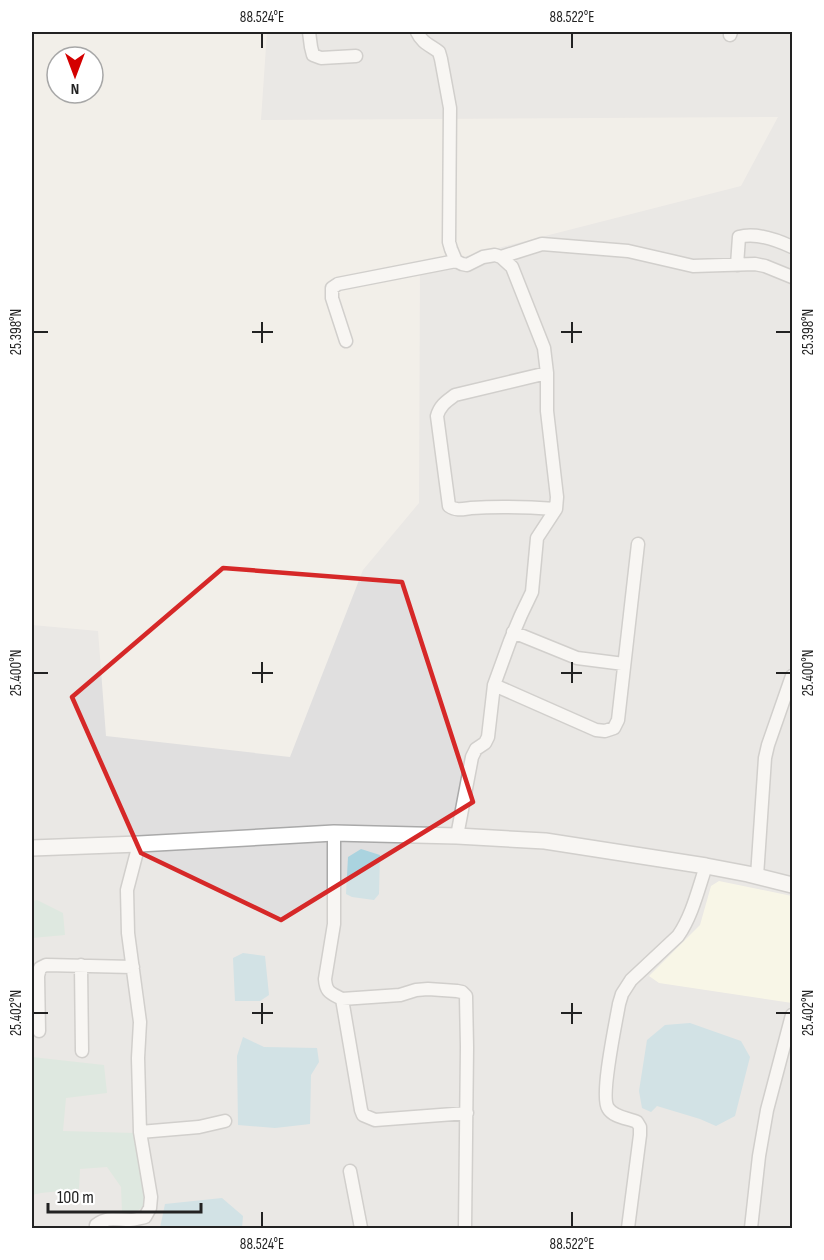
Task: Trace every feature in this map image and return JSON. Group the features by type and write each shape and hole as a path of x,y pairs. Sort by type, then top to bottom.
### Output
{"street":[{"path":"309,32 310,47 314,55 321,58 356,56"},
{"path":"417,32 425,44 439,52 450,108 449,242 456,261"},
{"path":"737,265 738,241 745,235 772,238 792,247"},
{"path":"501,257 542,244 628,251 693,266 755,264 792,277"},
{"path":"346,341 332,298 332,288 338,284 456,261 467,265 483,256 495,255 501,257 512,267 544,348 547,411 557,497 556,509 537,537 532,592 513,632 494,685 488,738 476,749 470,763 457,836"},
{"path":"547,374 455,395 443,403 437,416 448,506 453,509 502,506 556,509"},
{"path":"494,685 596,730 605,731 614,728 618,720 638,544"},
{"path":"513,632 577,658 624,664"},
{"path":"757,876 765,758 792,676"},
{"path":"32,849 334,833 457,836 535,840 706,866 792,885"},
{"path":"334,833 334,924 325,980 328,992 342,999 400,995 416,990 457,991 466,996 465,1228"},
{"path":"96,1228 96,1225 103,1220 132,1220 145,1217 150,1208 151,1197 140,1132 138,1058 140,1022 128,933 127,890 139,844"},
{"path":"628,1228 640,1127 637,1122 615,1115 605,1104 619,1004 631,980 682,930 706,866"},
{"path":"39,1031 38,976 40,968 46,965 133,967"},
{"path":"81,965 82,1051"},
{"path":"342,999 363,1115 375,1120 467,1113"},
{"path":"751,1228 766,1110 792,1015"},
{"path":"140,1132 199,1127 225,1121"},
{"path":"350,1171 361,1228"}],"highlighted area":[{"path":"223,568 402,582 473,802 281,920 141,853 72,697"}],"shaded area":[{"path":"267,32 792,32 792,1228 32,1228 32,625 98,631 106,736 290,757 363,570 419,503 420,268 741,186 778,117 261,120"},
{"path":"719,881 792,896 792,1003 659,983 649,976 700,925 711,886"},
{"path":"37,900 63,913 65,935 32,938 32,901"},
{"path":"32,1057 104,1065 107,1093 66,1098 63,1131 135,1133 147,1204 137,1211 122,1212 121,1187 107,1167 80,1169 79,1189 32,1195"}],"water":[{"path":"361,849 380,855 379,894 374,900 346,894 348,857"},
{"path":"243,953 265,956 269,995 260,1001 235,1001 233,958"},
{"path":"690,1023 741,1041 750,1057 735,1116 716,1126 657,1106 651,1112 642,1108 639,1091 647,1040 665,1025"},
{"path":"243,1037 264,1047 317,1048 319,1062 311,1075 310,1124 275,1128 238,1125 237,1056"},
{"path":"222,1198 243,1216 242,1228 160,1228 165,1204"}]}
